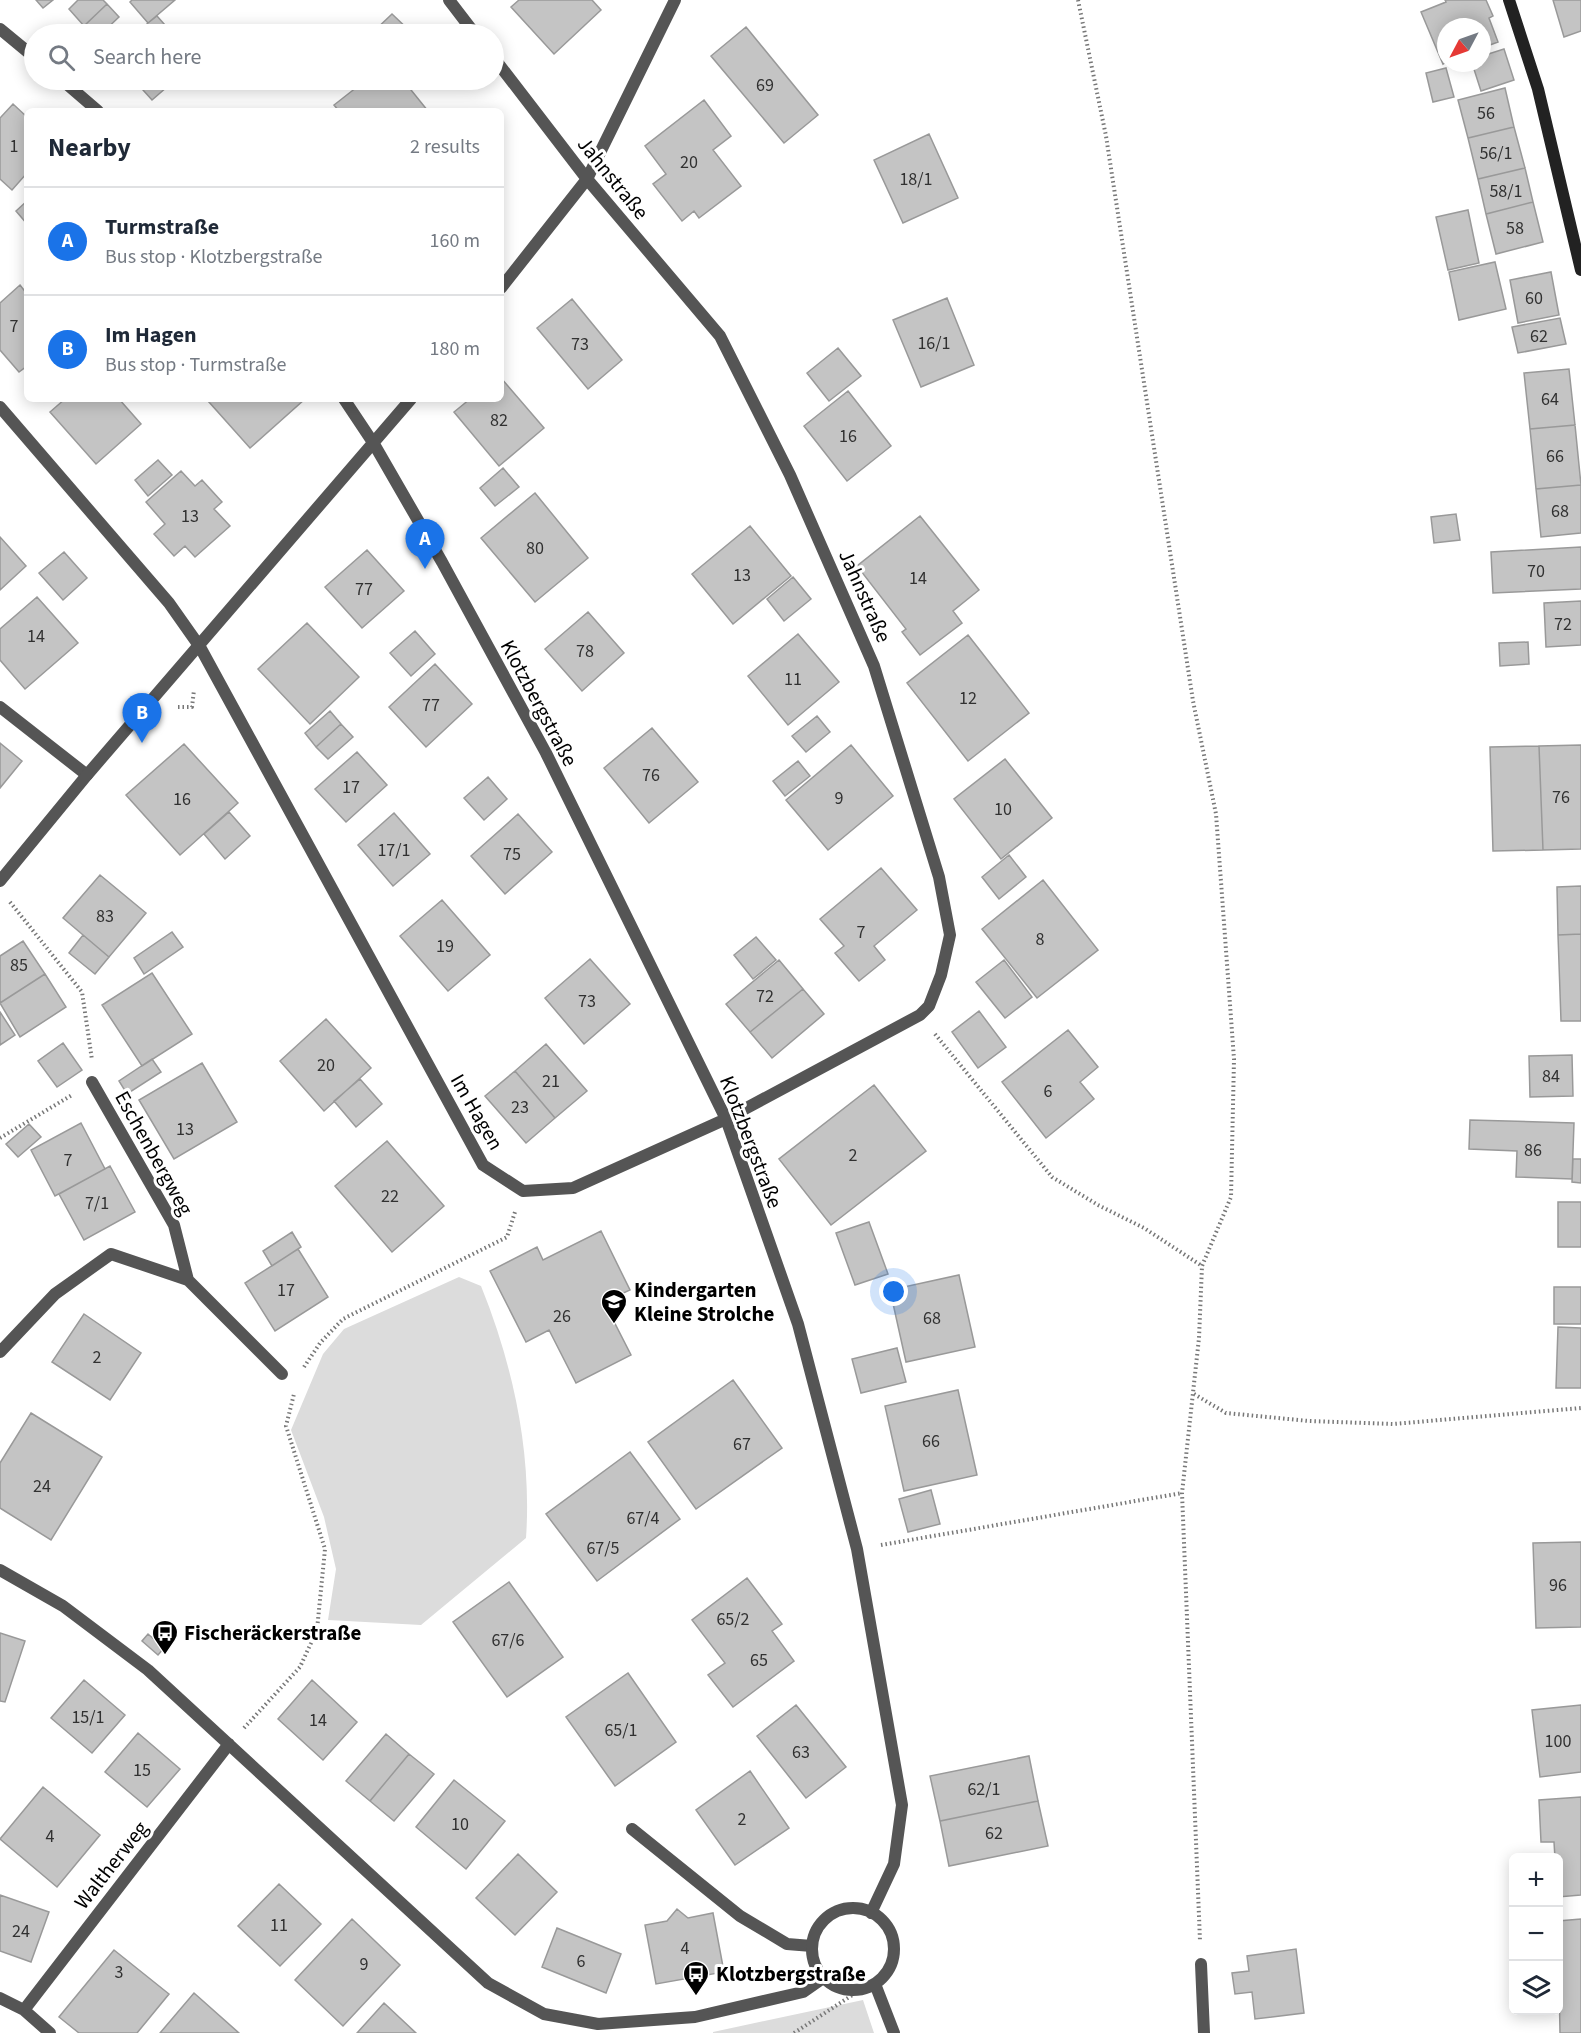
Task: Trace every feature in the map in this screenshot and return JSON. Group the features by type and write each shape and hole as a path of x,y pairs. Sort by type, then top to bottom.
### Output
{"street":[{"path":"449,0 467,24"},
{"path":"504,284 587,179 675,0"},
{"path":"1509,0 1538,89 1581,270"},
{"path":"0,28 24,48"},
{"name":"Jahnstraße","path":"504,71 587,179 720,336 790,475 874,666 939,877 950,935 941,975 929,1005 920,1015"},
{"path":"74,90 95,108"},
{"name":"Klotzbergstraße","path":"346,402 374,444 546,753 726,1119 798,1324 857,1549 902,1805 894,1864 871,1913"},
{"path":"0,881 87,775 200,647 409,402"},
{"name":"Im Hagen","path":"0,407 169,603 200,647 483,1165 523,1191"},
{"path":"0,707 87,775"},
{"path":"523,1191 573,1188 726,1119 920,1015"},
{"name":"Eschenbergweg","path":"92,1082 174,1225 188,1280"},
{"path":"0,1352 55,1294 111,1254 188,1280 282,1374"},
{"path":"0,1570 63,1605 148,1670 488,1983 544,2014 598,2029 695,2017 803,1992 823,1978"},
{"name":"Waltherweg","path":"24,2010 229,1744"},
{"path":"632,1828 740,1916 787,1944 812,1946"},
{"path":"844,1909 871,1913 888,1929 894,1952 892,1964 875,1984 862,1989 848,1990 835,1986 823,1978 813,1958 812,1946 821,1923 832,1914 844,1909"},
{"path":"1201,1964 1204,2033"},
{"path":"875,1984 894,2033"},
{"path":"0,1998 24,2010 50,2033"}],"path":[{"path":"1078,0 1106,136 1193,701 1216,814 1234,1059 1231,1197 1202,1266 1194,1394 1182,1493 1201,1964"},
{"path":"0,1137 92,1082 92,1049 82,992 8,899"},
{"path":"920,1015 1052,1177 1098,1205 1144,1228 1202,1266"},
{"path":"301,1371 320,1343 343,1319 507,1237 523,1191"},
{"path":"229,1744 300,1667 317,1630 325,1549 286,1426 296,1387"},
{"path":"1194,1394 1226,1413 1393,1424 1581,1408"},
{"path":"857,1549 1182,1493"},
{"path":"795,2033 862,1989"}],"shaded area":[{"path":"459,1277 481,1286 511,1378 518,1409 526,1473 526,1538 421,1625 328,1620 336,1569 324,1517 291,1430 323,1354 344,1329"},
{"path":"863,2000 874,2033 713,2033 713,2032"}],"building":[{"path":"36,0 53,0 43,8"},
{"path":"78,0 103,0 107,4 86,24 82,24 69,9"},
{"path":"132,0 175,0 148,23 130,2"},
{"path":"519,0 592,0 601,10 554,54 511,7"},
{"path":"1445,0 1486,0 1493,16 1489,18 1437,18 1437,50 1421,12 1446,2"},
{"path":"1553,0 1581,0 1581,31 1564,37"},
{"path":"107,4 119,17 112,24 86,24"},
{"path":"392,14 402,24 382,24"},
{"path":"157,16 164,24 147,24"},
{"path":"1491,23 1498,42 1491,45"},
{"path":"746,27 818,115 784,143 711,56"},
{"path":"1504,49 1514,80 1481,91 1475,72 1491,72 1491,53"},
{"path":"1437,70 1447,72 1454,97 1433,102 1426,73"},
{"path":"1505,88 1514,127 1468,138 1458,100"},
{"path":"143,90 164,90 152,100"},
{"path":"353,90 411,90 426,108 336,108 334,105"},
{"path":"704,100 731,136 713,150 741,186 699,218 694,211 682,221 653,184 666,174 645,146"},
{"path":"13,104 24,114 24,176 12,190 0,179 0,118"},
{"path":"1514,127 1525,168 1478,179 1468,138"},
{"path":"929,134 958,198 903,223 874,160"},
{"path":"1525,168 1533,202 1486,214 1478,179"},
{"path":"1533,202 1543,242 1496,254 1486,214"},
{"path":"24,204 24,220 16,211"},
{"path":"1468,210 1479,263 1448,270 1436,217"},
{"path":"1495,262 1506,309 1459,320 1449,272"},
{"path":"1551,272 1559,315 1518,323 1510,280"},
{"path":"20,285 24,290 24,368 19,372 0,350 0,303"},
{"path":"947,298 974,365 921,387 893,320"},
{"path":"572,299 622,360 588,389 537,328"},
{"path":"1560,318 1566,344 1518,353 1512,327"},
{"path":"838,348 861,376 829,401 807,373"},
{"path":"1569,369 1575,425 1530,429 1524,373"},
{"path":"504,381 544,428 499,466 454,412 466,402 504,402"},
{"path":"848,391 891,446 847,481 804,426"},
{"path":"62,402 122,402 141,424 96,464 50,412"},
{"path":"209,402 302,402 250,448"},
{"path":"1575,425 1581,485 1536,489 1530,429"},
{"path":"158,460 172,475 148,496 135,480"},
{"path":"503,468 519,487 495,506 480,488"},
{"path":"181,471 195,486 202,480 222,502 214,509 230,526 195,557 185,546 174,556 154,534 165,524 146,502"},
{"path":"1581,485 1581,533 1541,537 1536,489"},
{"path":"535,493 588,558 535,602 481,538"},
{"path":"1456,514 1460,540 1434,543 1431,517"},
{"path":"920,516 979,590 953,611 962,623 920,655 902,632 906,629 857,566"},
{"path":"750,526 791,576 733,624 692,574"},
{"path":"0,537 26,566 0,590"},
{"path":"1581,547 1581,589 1493,593 1491,552"},
{"path":"367,550 404,591 362,628 325,587"},
{"path":"64,552 87,578 63,600 39,573"},
{"path":"793,577 811,599 784,621 767,599"},
{"path":"37,597 78,643 25,689 0,660 0,629"},
{"path":"1581,601 1581,645 1546,647 1544,603"},
{"path":"588,612 624,653 582,691 545,649"},
{"path":"307,623 359,677 310,724 258,669"},
{"path":"415,631 435,654 411,676 390,653"},
{"path":"798,634 839,682 788,725 748,676"},
{"path":"968,635 1029,713 968,761 907,683"},
{"path":"1528,642 1529,664 1500,666 1499,643"},
{"path":"435,664 472,704 426,747 389,707"},
{"path":"330,711 341,724 316,747 305,733"},
{"path":"817,716 830,732 806,752 792,736"},
{"path":"341,724 353,737 328,759 316,747"},
{"path":"652,728 698,782 649,823 604,768"},
{"path":"0,743 22,761 0,788"},
{"path":"184,744 238,803 180,855 126,795"},
{"path":"851,745 893,796 828,850 786,800"},
{"path":"1581,745 1581,849 1543,850 1539,746"},
{"path":"1539,746 1543,850 1493,851 1490,747"},
{"path":"357,752 387,785 346,822 315,789"},
{"path":"1005,759 1052,818 1001,859 954,799"},
{"path":"798,761 810,776 785,796 773,781"},
{"path":"488,777 507,799 484,820 464,798"},
{"path":"229,812 250,836 225,859 204,834"},
{"path":"394,813 430,854 393,886 358,845"},
{"path":"518,814 552,852 505,894 471,856"},
{"path":"1009,855 1026,877 999,899 982,877"},
{"path":"881,868 917,910 874,946 885,960 859,981 835,953 844,946 820,919"},
{"path":"100,875 146,913 109,957 63,918"},
{"path":"1043,880 1098,950 1037,998 982,929"},
{"path":"1581,886 1581,934 1558,935 1557,887"},
{"path":"442,900 490,955 448,991 400,936"},
{"path":"172,932 183,947 144,974 134,958"},
{"path":"1581,934 1581,1021 1561,1021 1558,935"},
{"path":"83,935 109,957 95,974 69,953"},
{"path":"756,937 776,960 753,979 734,955"},
{"path":"23,941 45,974 0,1003 0,956"},
{"path":"590,959 630,1004 584,1044 545,998"},
{"path":"779,960 803,989 750,1032 726,1004"},
{"path":"1004,960 1032,997 1005,1018 976,982"},
{"path":"152,973 192,1034 142,1066 102,1005"},
{"path":"45,974 66,1007 20,1037 0,1003"},
{"path":"803,989 824,1014 772,1058 750,1032"},
{"path":"979,1011 1006,1047 978,1068 952,1032"},
{"path":"0,1012 15,1035 0,1045"},
{"path":"326,1019 371,1068 324,1111 280,1061"},
{"path":"1068,1030 1098,1067 1080,1082 1094,1099 1046,1138 1002,1082"},
{"path":"63,1043 82,1070 57,1087 38,1061"},
{"path":"546,1044 587,1091 555,1118 515,1071"},
{"path":"1572,1055 1573,1096 1530,1097 1529,1056"},
{"path":"152,1059 161,1072 127,1094 119,1081"},
{"path":"202,1063 237,1122 174,1159 139,1100"},
{"path":"515,1071 555,1118 526,1143 485,1096"},
{"path":"360,1079 382,1104 356,1127 334,1101"},
{"path":"874,1085 926,1151 831,1225 779,1159"},
{"path":"1470,1120 1574,1123 1572,1179 1516,1177 1517,1151 1469,1149"},
{"path":"81,1123 105,1169 55,1196 31,1150"},
{"path":"29,1124 41,1137 18,1157 6,1144"},
{"path":"387,1141 444,1206 392,1252 335,1186"},
{"path":"1573,1159 1581,1159 1581,1183 1572,1182"},
{"path":"110,1166 135,1212 84,1240 59,1194"},
{"path":"1558,1202 1581,1202 1581,1247 1558,1247"},
{"path":"869,1222 888,1274 855,1285 836,1233"},
{"name":"Kindergarten Kleine Strolche","path":"601,1231 630,1290 604,1302 631,1355 576,1383 549,1330 526,1342 490,1271 537,1247 543,1260"},
{"path":"292,1232 301,1247 272,1266 263,1251"},
{"path":"298,1249 328,1297 275,1331 245,1283"},
{"path":"959,1275 975,1347 906,1362 890,1290"},
{"path":"1554,1287 1581,1287 1581,1324 1554,1324"},
{"path":"84,1314 141,1353 110,1400 52,1362"},
{"path":"1558,1327 1581,1328 1581,1388 1556,1388"},
{"path":"897,1348 906,1382 861,1393 852,1359"},
{"path":"733,1380 782,1448 696,1509 648,1442"},
{"path":"958,1390 977,1475 904,1491 885,1406"},
{"path":"31,1413 102,1457 51,1540 0,1508 0,1463"},
{"path":"630,1452 680,1519 597,1581 546,1514"},
{"path":"931,1490 940,1524 908,1532 899,1499"},
{"path":"1581,1542 1581,1627 1536,1628 1533,1543"},
{"path":"747,1578 782,1624 772,1631 794,1661 733,1707 708,1675 725,1663 692,1620"},
{"path":"509,1582 563,1657 507,1697 453,1622"},
{"path":"0,1633 25,1641 5,1702 0,1701"},
{"path":"148,1634 164,1648 158,1655 142,1641"},
{"path":"628,1673 676,1742 615,1786 566,1717"},
{"path":"84,1680 125,1715 92,1753 51,1718"},
{"path":"312,1680 357,1722 323,1760 278,1719"},
{"path":"796,1705 846,1767 806,1798 757,1736"},
{"path":"1581,1705 1581,1772 1540,1777 1532,1710"},
{"path":"138,1733 180,1769 147,1807 105,1772"},
{"path":"386,1734 409,1754 370,1801 346,1781"},
{"path":"409,1754 434,1774 394,1821 370,1801"},
{"path":"1029,1756 1038,1801 940,1821 930,1776"},
{"path":"750,1771 789,1828 735,1865 696,1810"},
{"path":"454,1780 505,1821 466,1869 416,1827"},
{"path":"43,1787 100,1835 57,1887 0,1839"},
{"path":"1581,1797 1581,1895 1563,1897 1563,1853 1555,1853 1554,1842 1541,1842 1539,1800"},
{"path":"1038,1801 1048,1846 949,1866 940,1821"},
{"path":"518,1854 557,1892 515,1935 476,1898"},
{"path":"279,1884 321,1924 280,1966 238,1926"},
{"path":"0,1895 49,1912 31,1962 0,1951"},
{"path":"677,1909 688,1918 713,1913 724,1972 656,1984 645,1925 667,1921"},
{"path":"352,1919 400,1965 343,2026 295,1980"},
{"path":"1581,1919 1581,2033 1560,2033 1560,2015 1563,2015 1563,1921"},
{"path":"557,1928 621,1954 606,1993 542,1967"},
{"path":"1296,1949 1304,2013 1255,2019 1252,1992 1235,1994 1232,1973 1249,1971 1247,1956"},
{"path":"114,1950 169,1994 137,2033 79,2033 59,2017"},
{"path":"194,1993 239,2033 160,2033"},
{"path":"384,2003 416,2033 357,2033"}],"place":[{"name":"Turmstraße","path":"425,569"},
{"name":"Im Hagen","path":"142,743"},
{"name":"Kindergarten Kleine Strolche","path":"614,1325"},
{"name":"Fischeräckerstraße","path":"165,1656"},
{"name":"Klotzbergstraße","path":"696,1997"}]}
